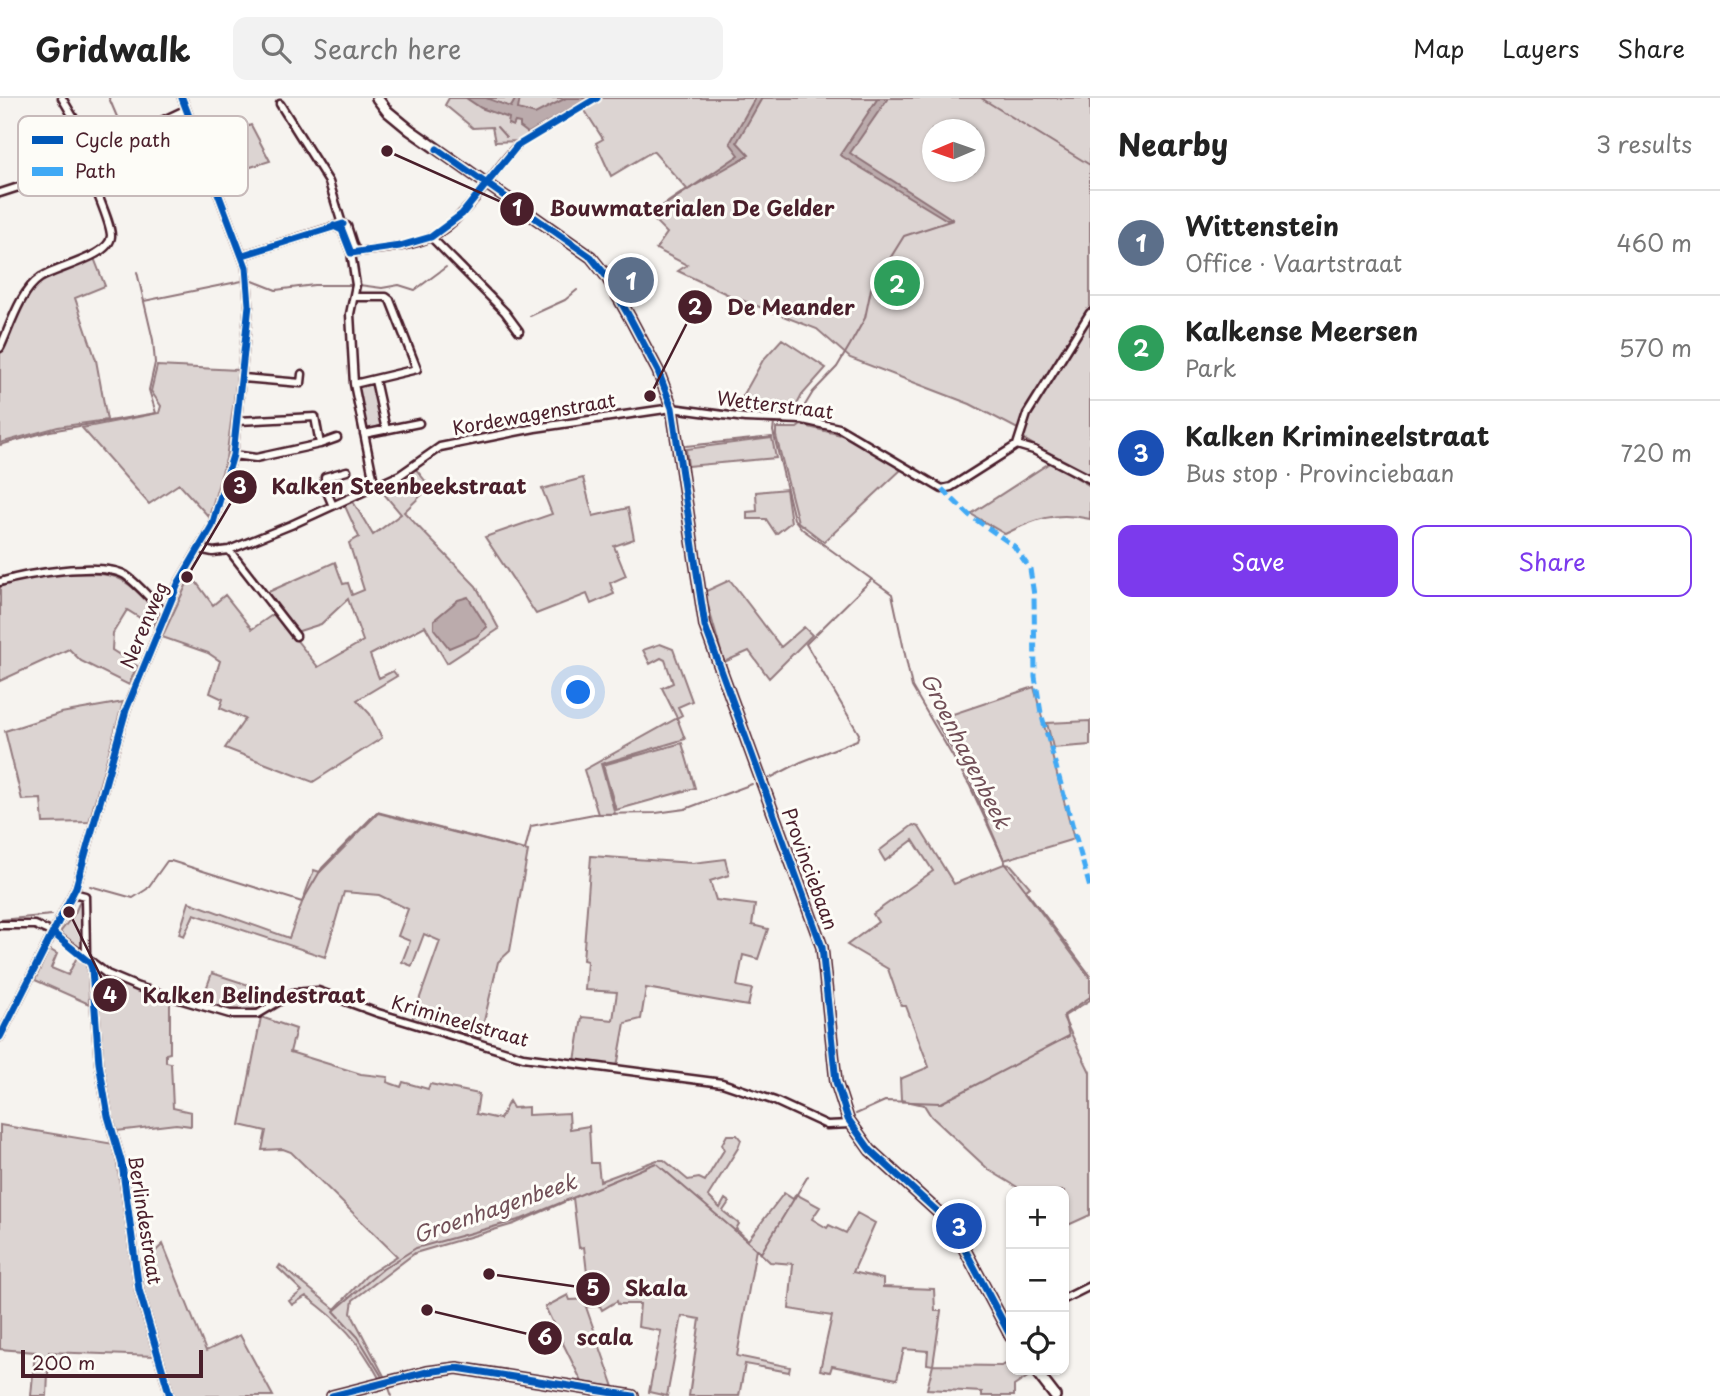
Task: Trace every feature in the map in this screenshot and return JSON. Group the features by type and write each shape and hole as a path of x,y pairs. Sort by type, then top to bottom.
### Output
{"main road":[{"name":"Provinciebaan","path":"377,98 397,120 591,257 600,267 654,362 672,408 700,608 714,656 822,947 836,1082 851,1124 870,1150 948,1223 1006,1320"},
{"path":"332,1396 427,1372 457,1368 633,1396"},
{"path":"1039,1375 1055,1396"}],"street":[{"path":"62,98 71,116"},
{"name":"Nerenweg","path":"181,98 187,116"},
{"path":"279,104 329,182 342,224"},
{"path":"171,116 185,110"},
{"path":"351,253 400,246 431,236 462,214 517,146"},
{"path":"0,192 18,187"},
{"path":"0,348 30,287 39,279 98,253 108,243 111,233 97,196"},
{"name":"Nerenweg","path":"0,1037 73,893 126,710 178,584 217,513 233,455 249,306 243,255 219,196"},
{"path":"243,255 342,224 347,226 354,248 359,252"},
{"path":"334,226 342,230 351,253 355,297 350,314 354,384 375,487"},
{"path":"431,236 505,312 519,331"},
{"path":"354,384 417,369 390,300 386,297 355,297"},
{"path":"1090,313 1027,414 1017,445 1034,450 1090,478"},
{"path":"300,394 302,374"},
{"path":"243,379 301,383"},
{"path":"375,380 386,430"},
{"name":"Wetterstraat","path":"672,408 745,418 803,421 839,428 942,489 951,487 1017,445"},
{"name":"Kordewagenstraat","path":"199,550 229,550 333,506 400,475 440,447 535,428 672,408"},
{"path":"238,421 315,417 320,444"},
{"path":"365,434 419,423"},
{"path":"233,455 256,458 337,438"},
{"path":"333,506 326,487 326,477 346,471"},
{"path":"229,550 296,636"},
{"path":"0,582 35,573 118,572 127,576 165,613"},
{"name":"Berlindestraat","path":"73,893 85,896 86,954 90,963 103,1092 122,1164 139,1290 170,1396"},
{"name":"Krimineelstraat","path":"0,925 35,925 52,933 90,963 138,987 230,1014 258,1014 293,993 318,991 378,1013 523,1057 722,1083 775,1101 827,1125 851,1124"},
{"path":"1069,1296 1090,1286"}],"shaded area":[{"path":"449,98 1090,98 1090,475 1016,438 1018,429 970,404 850,358 817,329 731,296 678,271 687,265 656,249 667,233 649,215 687,189 653,151 611,176 596,143 603,139 582,106 521,141 495,142 492,127 473,128 445,105"},
{"path":"466,98 486,98 511,107 516,98 520,98 518,109 535,114 566,98 588,98 528,133 520,127 520,123 515,122 513,126 508,124 509,118 481,108"},
{"path":"755,98 762,98 737,142 749,155 689,189 739,155 730,143"},
{"path":"878,98 888,98 850,153 952,219 947,220 840,155"},
{"path":"251,125 270,161 248,168 248,126"},
{"path":"94,258 105,286 75,298 96,360 107,420 58,427 0,443 0,353 24,303 36,284 48,276"},
{"path":"782,339 826,368 802,395 792,414 734,412 763,360"},
{"path":"157,366 238,370 226,459 209,517 179,484 149,504 82,428 159,413 161,406 151,391"},
{"path":"372,383 382,425 367,431 357,387"},
{"path":"801,425 845,436 902,469 824,542 798,522 776,436 776,428 797,428"},
{"path":"772,438 776,458 688,466 686,449"},
{"path":"1051,462 1090,486 1090,519 1056,516 1026,524 1005,534 971,514"},
{"path":"415,468 430,487 404,512 476,586 499,629 447,663 425,626 370,655 379,678 393,671 397,676 357,700 370,714 382,738 313,782 225,748 245,719 220,708 223,699 210,693 220,661 208,653 162,637 191,575 213,605 225,595 252,629 275,613 318,667 363,641 348,599 321,624 296,632 266,593 335,562 343,584 348,583 352,595 364,590 349,543 359,537 344,504 352,500 373,535 401,514 379,488"},
{"path":"583,478 593,516 628,508 634,539 614,546 626,576 610,583 614,594 591,604 587,594 536,614 485,537 552,514 542,489"},
{"path":"786,489 791,522 776,534 766,519 747,519 747,512 757,511 756,492"},
{"path":"68,573 101,574 120,579 160,613 153,626 127,610 113,633 112,650 137,666 129,685 81,661 69,649 0,681 0,585 26,577"},
{"path":"730,580 781,647 804,627 812,635 769,678 749,651 724,662 704,592"},
{"path":"468,597 487,627 476,637 449,648 434,629 434,620 458,600"},
{"path":"660,644 673,649 692,701 678,707 682,715 677,718 662,688 673,683 665,660 661,658 650,664 643,650"},
{"path":"1034,687 1074,839 1004,860 970,781 935,720"},
{"path":"123,702 89,822 43,823 41,799 22,800 5,731 61,713"},
{"path":"677,718 685,739 601,764 615,814 598,814 584,770"},
{"path":"1090,721 1090,745 1053,748 1047,723"},
{"path":"682,743 695,788 616,810 603,765"},
{"path":"378,813 528,851 510,951 498,962 480,1038 412,1020 440,941 424,934 412,966 402,962 410,941 398,936 408,909 379,895 344,892 325,957 194,914 184,936 179,934 189,902 289,938 314,870 320,872"},
{"path":"913,825 919,827 954,884 1004,864 1011,865 1030,887 1025,891 1090,978 1090,1000 1063,1017 1090,1072 1090,1215 1069,1225 1069,1186 1016,1186 989,1170 931,1116 924,1105 901,1100 900,1079 929,1067 906,1006 901,1006 888,969 847,945 878,922 873,914 933,871 913,840 885,861 879,851"},
{"path":"591,856 693,863 725,859 729,875 710,881 716,900 755,905 752,925 768,929 758,959 743,955 737,986 752,989 748,1006 646,988 641,1019 625,1023 617,1067 575,1061 582,1017 613,1020 617,992 585,990 587,961 583,960"},
{"path":"81,898 85,955 58,935 75,913"},
{"path":"49,949 57,954 51,968 68,975 77,957 88,964 89,1004 35,980"},
{"path":"99,973 170,1001 170,1053 166,1054 166,1062 171,1063 173,1108 191,1112 191,1126 176,1124 117,1131 106,1093 100,1054 93,975"},
{"path":"212,973 267,991 261,1009 230,1011 201,1003"},
{"path":"261,1017 296,1029 290,1052 361,1074 388,1077 387,1082 401,1087 403,1082 428,1089 430,1084 479,1094 476,1114 500,1119 509,1101 513,1108 528,1107 528,1115 569,1113 570,1129 589,1126 591,1163 598,1163 600,1181 657,1160 664,1160 688,1180 699,1178 705,1181 724,1150 722,1144 727,1135 737,1135 741,1140 738,1148 708,1196 720,1208 725,1199 729,1202 723,1211 739,1224 736,1229 748,1240 784,1193 793,1199 796,1194 820,1207 812,1219 827,1228 829,1225 846,1233 857,1213 875,1223 853,1272 883,1279 883,1287 934,1289 935,1311 941,1311 933,1365 927,1364 928,1351 904,1349 897,1379 832,1366 830,1372 820,1370 832,1316 789,1309 793,1264 770,1262 756,1249 737,1356 790,1367 789,1372 745,1364 739,1396 689,1396 700,1319 682,1316 667,1396 649,1392 661,1331 638,1327 640,1304 618,1304 617,1301 602,1310 600,1306 586,1307 614,1387 582,1382 545,1307 568,1295 570,1300 590,1299 584,1247 579,1248 573,1198 514,1224 415,1253 353,1300 351,1313 384,1376 379,1378 364,1352 329,1314 306,1296 292,1305 289,1301 302,1291 278,1268 280,1265 335,1309 366,1276 397,1256 291,1152 283,1149 262,1150 266,1131 240,1125"},
{"path":"0,1125 114,1144 138,1304 155,1356 49,1352 47,1396 31,1396 35,1352 0,1349"},
{"path":"163,1244 206,1351 240,1335 273,1396 173,1396 146,1306 140,1266"},
{"path":"1006,1364 1006,1375 1029,1376 1014,1386 1014,1396 982,1396 982,1392 927,1389 933,1365"}],"waterway":[{"path":"109,98 117,116"},
{"path":"981,98 1090,165"},
{"path":"497,127 506,137"},
{"path":"651,214 691,188"},
{"path":"799,415 813,392 837,367 850,345 865,318 871,289 904,236 953,220 950,218"},
{"path":"457,257 460,260"},
{"path":"463,263 476,277"},
{"path":"359,285 382,288 399,285 415,290 446,267"},
{"path":"0,445 50,431 156,413 149,390 155,363 153,340 137,272"},
{"path":"479,279 489,289"},
{"path":"144,301 242,281"},
{"path":"253,281 276,290 314,285 353,285"},
{"path":"530,316 565,300 577,290"},
{"path":"492,292 502,303"},
{"path":"1053,378 1072,350"},
{"path":"726,412 752,415"},
{"path":"709,416 773,424"},
{"name":"Groenhagenbeek","path":"797,423 774,424 773,431 794,519 802,529 892,594 912,687 970,786 1005,862"},
{"path":"806,424 812,425"},
{"path":"686,446 772,437"},
{"path":"1022,438 1039,448"},
{"path":"770,778 801,762 857,740 859,734 806,644 871,580"},
{"path":"90,886 133,898 147,889 167,861 171,861 302,902 322,868 377,812 525,850 531,826 594,814 656,813 685,809 752,784"},
{"name":"Groenhagenbeek","path":"1005,863 1090,975"},
{"path":"0,920 52,915"},
{"name":"Groenhagenbeek","path":"856,1114 885,1101 941,1103 1069,1036 1064,1015 1090,997"},
{"name":"Groenhagenbeek","path":"381,1375 358,1337 334,1311 383,1269 416,1248 522,1219 656,1163 761,1253 808,1176"},
{"name":"Groenhagenbeek","path":"389,1388 392,1396"}],"marked path":[{"path":"942,489 969,515 1014,546 1030,569 1034,595 1035,677 1041,713 1090,888"}],"cycle path":[{"path":"182,98 189,116"},
{"path":"334,226 342,230 351,253 400,246 431,237 462,214 517,146 597,98"},
{"path":"437,149 591,257 607,277 658,371 672,408 705,626 822,947 836,1082 848,1119 870,1150 939,1213 956,1233 1006,1328"},
{"path":"0,1037 76,887 126,710 178,584 212,526 233,455 249,305 246,267 219,196"},
{"path":"243,255 343,224"},
{"path":"53,933 90,963 92,969 99,1063 108,1116 122,1164 139,1290 170,1396"},
{"path":"332,1396 427,1372 457,1368 633,1396"}],"place":[{"name":"Bouwmaterialen De Gelder","path":"387,151"},
{"name":"Wittenstein","path":"631,280"},
{"name":"Kalkense Meersen","path":"897,283"},
{"name":"De Meander","path":"650,396"},
{"name":"Kalken Steenbeekstraat","path":"187,577"},
{"name":"Kalken Belindestraat","path":"69,912"},
{"name":"Kalken Krimineelstraat","path":"959,1226"},
{"name":"Skala","path":"489,1274"},
{"name":"scala","path":"427,1310"}]}
